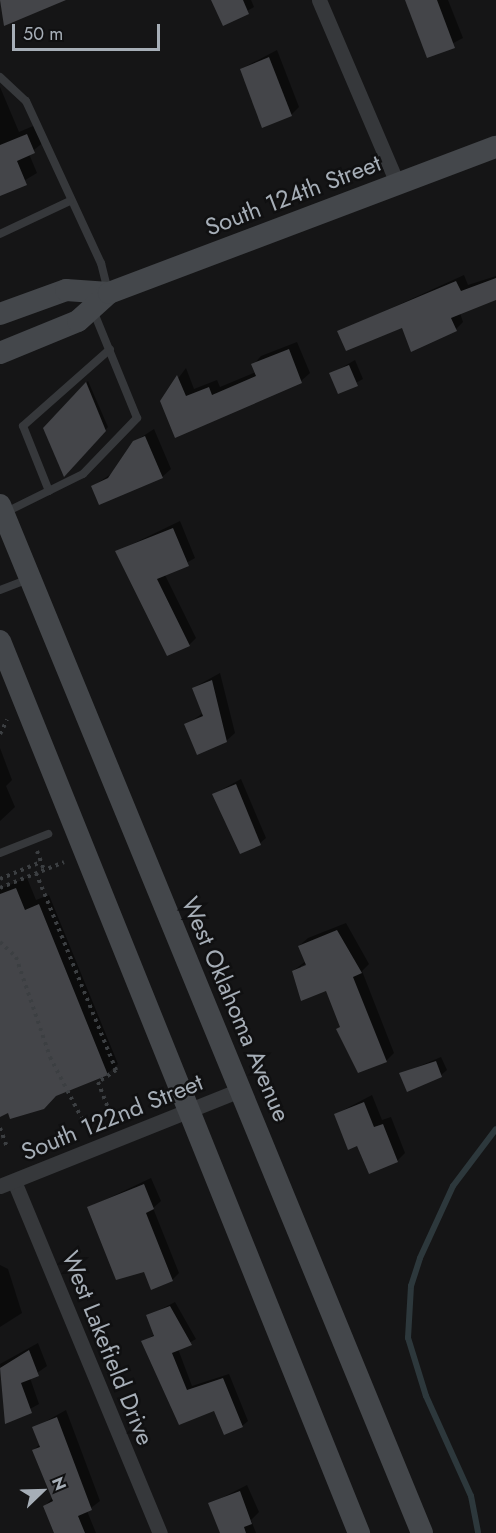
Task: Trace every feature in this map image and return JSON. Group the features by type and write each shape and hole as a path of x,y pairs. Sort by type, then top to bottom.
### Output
{"main road":[{"name":"South 124th Street","path":"0,353 78,321 109,293 496,147"},
{"name":"South 124th Street","path":"0,314 66,290 109,293"},
{"name":"West Oklahoma Avenue","path":"2,509 242,1089 422,1533"},
{"path":"0,641 187,1111 359,1533"}],"street":[{"path":"319,0 398,185"},
{"name":"South 122nd Street","path":"7,1184 242,1089"},
{"name":"West Lakefield Drive","path":"7,1184 160,1533"}],"lane":[{"path":"0,78 26,101 109,293"},
{"path":"0,234 70,201"},
{"path":"2,509 83,474 137,418 92,309"},
{"path":"49,490 23,426 110,349"},
{"path":"0,590 30,579"},
{"path":"0,853 48,834"}],"path":[{"path":"0,734 7,720"},
{"path":"33,840 44,870"},
{"path":"0,879 41,862"},
{"path":"0,888 64,862"},
{"path":"36,873 116,1070 98,1082 107,1106"},
{"path":"0,942 16,957 50,1057 81,1117"},
{"path":"0,1128 7,1147"}],"building":[{"path":"0,0 66,0 4,26"},
{"path":"211,0 243,0 249,14 223,26"},
{"path":"405,0 437,0 455,48 427,58"},
{"path":"269,57 292,116 262,128 240,69"},
{"path":"27,134 35,153 17,161 27,185 0,196 0,145"},
{"path":"496,278 496,300 451,318 457,331 411,352 402,328 346,351 337,331 456,281 461,291"},
{"path":"289,349 302,383 175,438 160,401 177,375 186,396 209,387 212,395 256,376 251,364"},
{"path":"349,365 358,386 338,394 329,373"},
{"path":"86,382 106,431 64,477 43,428"},
{"path":"145,436 163,478 99,505 91,486 108,478 133,441"},
{"path":"173,528 189,566 157,579 190,646 167,656 115,551"},
{"path":"212,680 227,742 197,755 184,724 203,716 192,688"},
{"path":"236,784 261,845 240,854 212,794"},
{"path":"16,888 25,910 39,904 108,1075 56,1096 44,1109 10,1119 8,1113 0,1117 0,894"},
{"path":"337,930 362,973 353,977 387,1062 358,1073 336,1029 340,1027 326,991 301,1001 292,971 306,965 298,946"},
{"path":"436,1061 442,1077 407,1092 399,1073"},
{"path":"364,1102 374,1127 383,1124 398,1162 369,1174 357,1146 348,1150 334,1114"},
{"path":"144,1184 154,1209 146,1213 173,1281 151,1290 144,1272 116,1280 87,1207"},
{"path":"170,1306 192,1345 172,1353 187,1390 223,1378 243,1427 224,1435 214,1411 179,1425 141,1341 154,1336 146,1315"},
{"path":"29,1350 39,1376 21,1383 32,1413 5,1424 0,1368"},
{"path":"57,1417 92,1510 78,1516 85,1533 54,1533 43,1506 53,1501 32,1450 40,1447 32,1427"},
{"path":"240,1491 252,1524 244,1527 246,1533 220,1533 208,1503"}],"waterway":[{"path":"478,1532 471,1496 426,1396 408,1338 411,1286 420,1258 453,1186 496,1129"}]}
